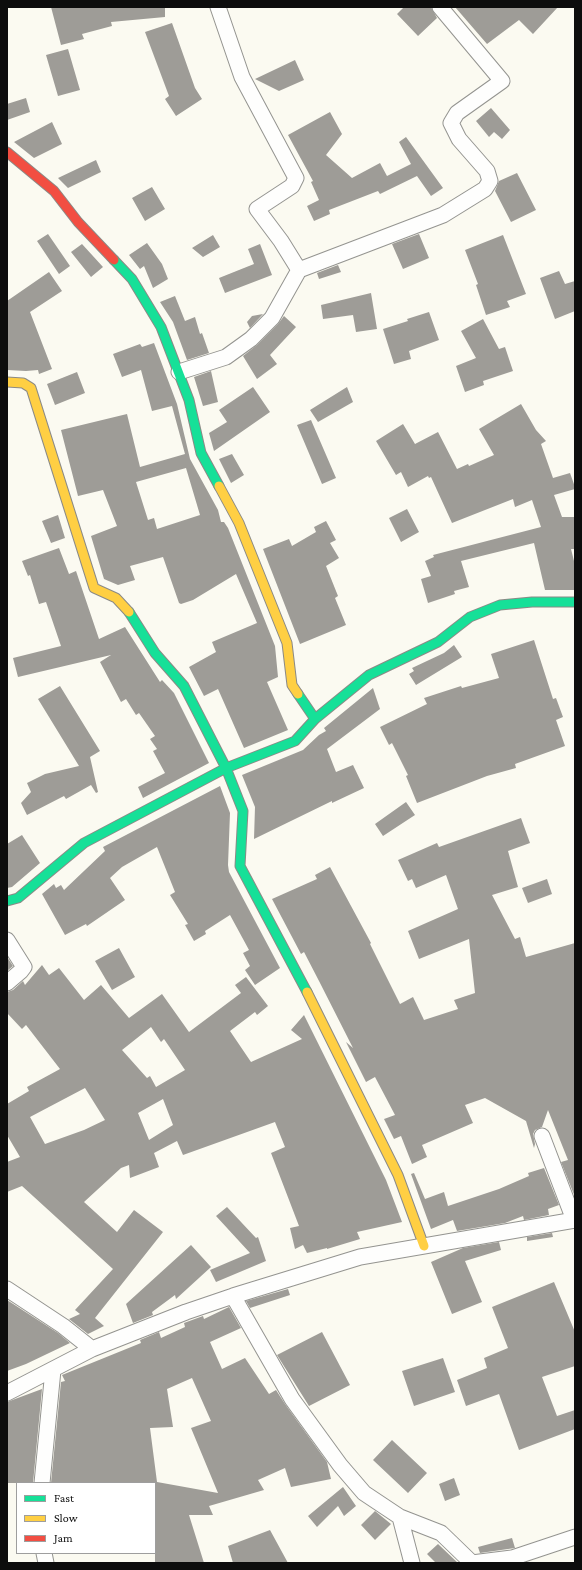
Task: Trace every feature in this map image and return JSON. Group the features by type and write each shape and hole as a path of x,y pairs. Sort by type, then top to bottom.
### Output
{"street":[{"path":"218,7 242,77 296,178 292,186 256,209 281,241 299,270"},
{"path":"179,372 226,357 251,339 272,318 299,270 443,215 485,189 490,181 487,171 459,138 451,123 457,113 502,81 440,7"},
{"path":"7,152 54,191 78,222 132,279 161,327 189,400 201,452 239,523 287,643 292,685 315,719"},
{"path":"7,382 22,383 32,388 94,588 116,598 128,610 155,653 184,686 226,768 242,811 240,866 304,986 398,1175 424,1246"},
{"path":"7,901 18,898 84,842 226,768 295,741 305,732 315,719 369,675 438,642 470,618 500,605 532,602 575,602"},
{"path":"7,940 24,967 7,983"},
{"path":"7,1393 92,1349 186,1312 360,1257 574,1220 542,1136"},
{"path":"7,1289 63,1326 92,1349"},
{"path":"233,1296 292,1399 340,1465 364,1493 400,1517 441,1533 472,1563 512,1558 575,1537"},
{"path":"42,1482 53,1370"},
{"path":"400,1517 412,1563"}],"building":[{"path":"51,7 165,7 165,17 111,22 112,26 82,34 84,39 61,45"},
{"path":"404,7 431,7 437,18 418,36 397,14"},
{"path":"455,7 558,7 533,34 519,20 487,44"},
{"path":"172,23 195,88 202,99 176,116 165,99 169,96 145,32"},
{"path":"68,49 80,90 58,96 46,55"},
{"path":"295,60 304,80 279,91 255,79"},
{"path":"26,98 30,112 7,120 7,104"},
{"path":"491,108 510,130 502,139 494,132 489,137 476,121"},
{"path":"330,112 342,134 326,155 352,178 380,163 387,176 411,164 399,142 406,137 443,188 431,196 417,176 380,194 378,191 329,210 330,214 314,221 307,206 319,200 311,182 313,181 288,135"},
{"path":"52,122 62,144 34,158 14,142"},
{"path":"96,160 101,172 68,188 58,178"},
{"path":"517,173 536,210 511,222 495,191 499,181"},
{"path":"152,187 165,209 145,221 132,198"},
{"path":"48,234 70,266 59,274 37,241"},
{"path":"419,234 429,258 403,269 392,244"},
{"path":"213,235 220,247 203,257 192,248"},
{"path":"503,235 526,294 507,301 510,307 486,315 476,285 478,284 465,250"},
{"path":"147,243 162,264 168,279 153,288 144,266 140,269 129,255"},
{"path":"82,244 103,267 91,277 71,252"},
{"path":"260,244 272,275 225,293 219,278 254,264 248,249"},
{"path":"338,265 341,272 319,279 317,273"},
{"path":"559,271 565,284 575,281 575,311 555,319 540,278"},
{"path":"49,272 62,291 30,312 52,369 39,374 38,370 7,370 7,301"},
{"path":"371,293 377,329 356,332 353,315 323,319 321,305"},
{"path":"175,296 185,321 195,317 200,334 202,333 209,353 187,360 173,322 160,302"},
{"path":"429,312 439,340 409,351 411,359 394,364 383,329"},
{"path":"263,314 250,328 247,322 252,316"},
{"path":"284,316 296,327 270,355 277,364 257,379 243,356 257,345"},
{"path":"483,319 499,349 505,347 513,371 483,381 484,385 465,392 456,366 476,358 461,331"},
{"path":"154,343 177,404 190,459 218,510 221,522 224,522 228,528 275,646 278,677 267,682 288,730 244,748 218,689 204,696 189,667 216,652 212,642 257,623 236,574 193,600 181,604 179,603 163,557 130,566 135,580 118,585 104,579 91,536 117,526 103,490 78,496 61,430 127,414 140,467 185,454 172,406 152,411 141,370 122,377 113,354 140,344 142,347","holes":["186,468 200,515 157,529 154,518 148,520 136,482"]},
{"path":"211,371 218,402 203,406 194,377"},
{"path":"77,372 85,393 55,405 47,384"},
{"path":"253,387 270,412 214,451 209,433 227,422 219,410"},
{"path":"347,387 353,402 318,422 310,410"},
{"path":"521,404 536,430 546,441 541,444 553,478 570,473 575,487 575,489 554,495 562,517 575,517 575,549 571,549 575,565 575,590 545,590 534,543 461,561 469,587 454,591 455,594 428,603 421,579 431,576 425,561 434,557 433,555 541,527 532,500 515,507 513,499 452,523 431,477 429,478 428,476 408,487 401,472 396,475 376,441 403,424 415,444 438,432 457,469 468,464 469,466 494,455 479,429"},
{"path":"311,420 336,478 322,484 297,425"},
{"path":"232,454 244,475 231,483 219,459"},
{"path":"407,509 419,532 401,542 389,518"},
{"path":"58,515 65,538 51,543 42,521"},
{"path":"326,521 336,540 330,543 339,558 326,566 338,596 335,598 346,625 300,644 263,549 289,539 292,546 316,532 314,527"},
{"path":"59,548 69,574 76,571 99,639 125,627 160,682 162,680 174,693 209,763 143,798 138,787 165,773 153,751 157,749 150,739 155,736 139,713 136,715 126,699 121,702 100,662 111,655 18,677 13,658 61,646 46,602 39,604 30,575 28,576 22,561"},
{"path":"534,640 553,699 556,698 563,717 556,720 565,746 515,764 516,768 487,776 417,803 406,776 408,775 392,743 389,745 380,727 427,704 424,698 461,686 462,688 499,678 491,654"},
{"path":"454,645 462,657 416,685 409,674 414,671 412,668 444,653"},
{"path":"60,686 100,751 90,757 98,792 96,793 91,785 66,799 64,796 27,815 21,803 31,792 27,783 45,774 79,766 38,699"},
{"path":"373,688 380,709 327,749 336,772 353,765 364,788 332,803 332,801 254,839 255,807 242,775 303,750 319,735 326,731 324,728"},
{"path":"220,786 230,813 229,872 280,968 255,985 245,970 250,966 243,953 249,950 230,915 205,931 206,934 194,941 185,925 188,924 170,895 175,892 157,847 122,867 110,878 125,900 87,926 86,924 65,935 42,894 54,884 56,888 61,885 64,890 105,851 103,847"},
{"path":"406,802 415,815 383,836 375,824"},
{"path":"521,818 530,843 508,851 518,887 492,895 515,939 520,937 526,957 575,943 575,1197 561,1162 568,1160 548,1110 542,1127 535,1130 533,1134 535,1144 534,1148 526,1121 485,1098 465,1105 473,1123 422,1145 427,1157 412,1164 401,1136 394,1139 384,1119 395,1115 375,1077 366,1082 346,1042 353,1048 319,981 304,952 301,954 272,899 317,879 315,875 330,867 371,943 370,944 400,1004 413,997 424,1020 458,1009 454,1000 475,993 469,939 419,959 408,931 458,909 446,875 416,888 412,879 408,881 398,860 437,843 439,847"},
{"path":"22,835 40,863 12,887 7,888 7,844"},
{"path":"547,879 552,894 528,903 522,888"},
{"path":"119,948 135,977 112,990 95,961"},
{"path":"7,957 13,966 7,971"},
{"path":"42,965 49,975 59,968 84,1000 101,985 129,1018 162,994 189,1032 241,993 235,985 246,977 268,1006 257,1015 255,1012 230,1031 251,1062 302,1039 291,1030 304,1015 386,1180 402,1222 357,1232 360,1239 327,1249 307,1253 303,1245 295,1249 290,1228 299,1226 271,1153 285,1147 275,1122 183,1155 177,1141 154,1153 159,1167 130,1178 129,1165 121,1168 84,1202 117,1232 134,1210 163,1232 95,1318 104,1326 88,1334 69,1319 80,1314 75,1310 113,1269 22,1186 7,1192 7,1162 20,1157 7,1135 7,1104 29,1091 27,1087 60,1069 26,1025 22,1029 7,1013 7,992 13,990 23,981 25,985","holes":["151,1027 161,1042 164,1039 185,1070 156,1087 150,1076 147,1078 122,1050","85,1088 105,1120 84,1130 45,1144 30,1117","163,1099 173,1125 149,1140 138,1113"]},
{"path":"544,1168 559,1205 548,1209 549,1215 524,1220 523,1216 505,1223 457,1231 453,1220 431,1229 411,1174 414,1173 425,1199 444,1192 448,1206 499,1189 529,1176 528,1173"},
{"path":"227,1207 256,1238 258,1237 266,1261 216,1282 210,1270 250,1253 216,1216"},
{"path":"552,1233 553,1237 527,1241 527,1237"},
{"path":"499,1242 501,1250 465,1261 482,1302 452,1314 431,1262 463,1248"},
{"path":"191,1245 211,1267 176,1299 175,1295 152,1312 153,1315 133,1323 126,1304"},
{"path":"554,1282 575,1332 575,1366 542,1377 557,1416 575,1410 575,1429 519,1450 499,1394 466,1406 457,1380 487,1368 484,1358 508,1348 492,1307"},
{"path":"288,1289 290,1295 250,1308 246,1301"},
{"path":"7,1300 58,1333 70,1343 26,1364 7,1371"},
{"path":"229,1307 241,1328 210,1342 222,1369 245,1358 269,1394 276,1390 327,1462 331,1479 291,1487 285,1468 258,1480 264,1490 209,1506 213,1515 189,1515 204,1563 155,1563 156,1482 51,1482 61,1382 65,1381 62,1375 141,1343 140,1340 159,1332 161,1338 185,1327 184,1323 203,1316 204,1319","holes":["192,1378 211,1421 191,1428 218,1493 157,1482 150,1428 173,1427 167,1389"]},
{"path":"322,1332 350,1385 309,1406 277,1355"},
{"path":"443,1358 455,1392 414,1406 402,1371"},
{"path":"42,1389 33,1482 7,1483 7,1402"},
{"path":"392,1440 427,1473 408,1493 373,1460"},
{"path":"454,1478 460,1495 445,1501 439,1484"},
{"path":"343,1487 356,1506 344,1516 338,1506 317,1527 308,1516"},
{"path":"375,1511 391,1524 375,1540 361,1525"},
{"path":"270,1530 288,1563 233,1563 228,1546"},
{"path":"512,1538 515,1548 480,1553 478,1547"},
{"path":"438,1544 458,1563 436,1563 427,1554"}],"traffic: fast":[{"path":"114,260 132,279 161,327 189,400 201,453 219,486"},
{"path":"298,694 315,719 369,675 438,642 470,617 500,605 532,602 575,602"},
{"path":"7,901 18,898 84,843 226,768 184,686 155,653 129,612"},
{"path":"307,992 240,866 243,811 226,768 295,741 315,719"}],"traffic: slow":[{"path":"7,382 23,383 31,388 94,588 116,598 129,612"},
{"path":"219,486 239,523 287,643 292,685 298,694"},
{"path":"307,992 398,1175 424,1246"}],"traffic: jam":[{"path":"7,152 54,191 78,222 114,260"}]}
